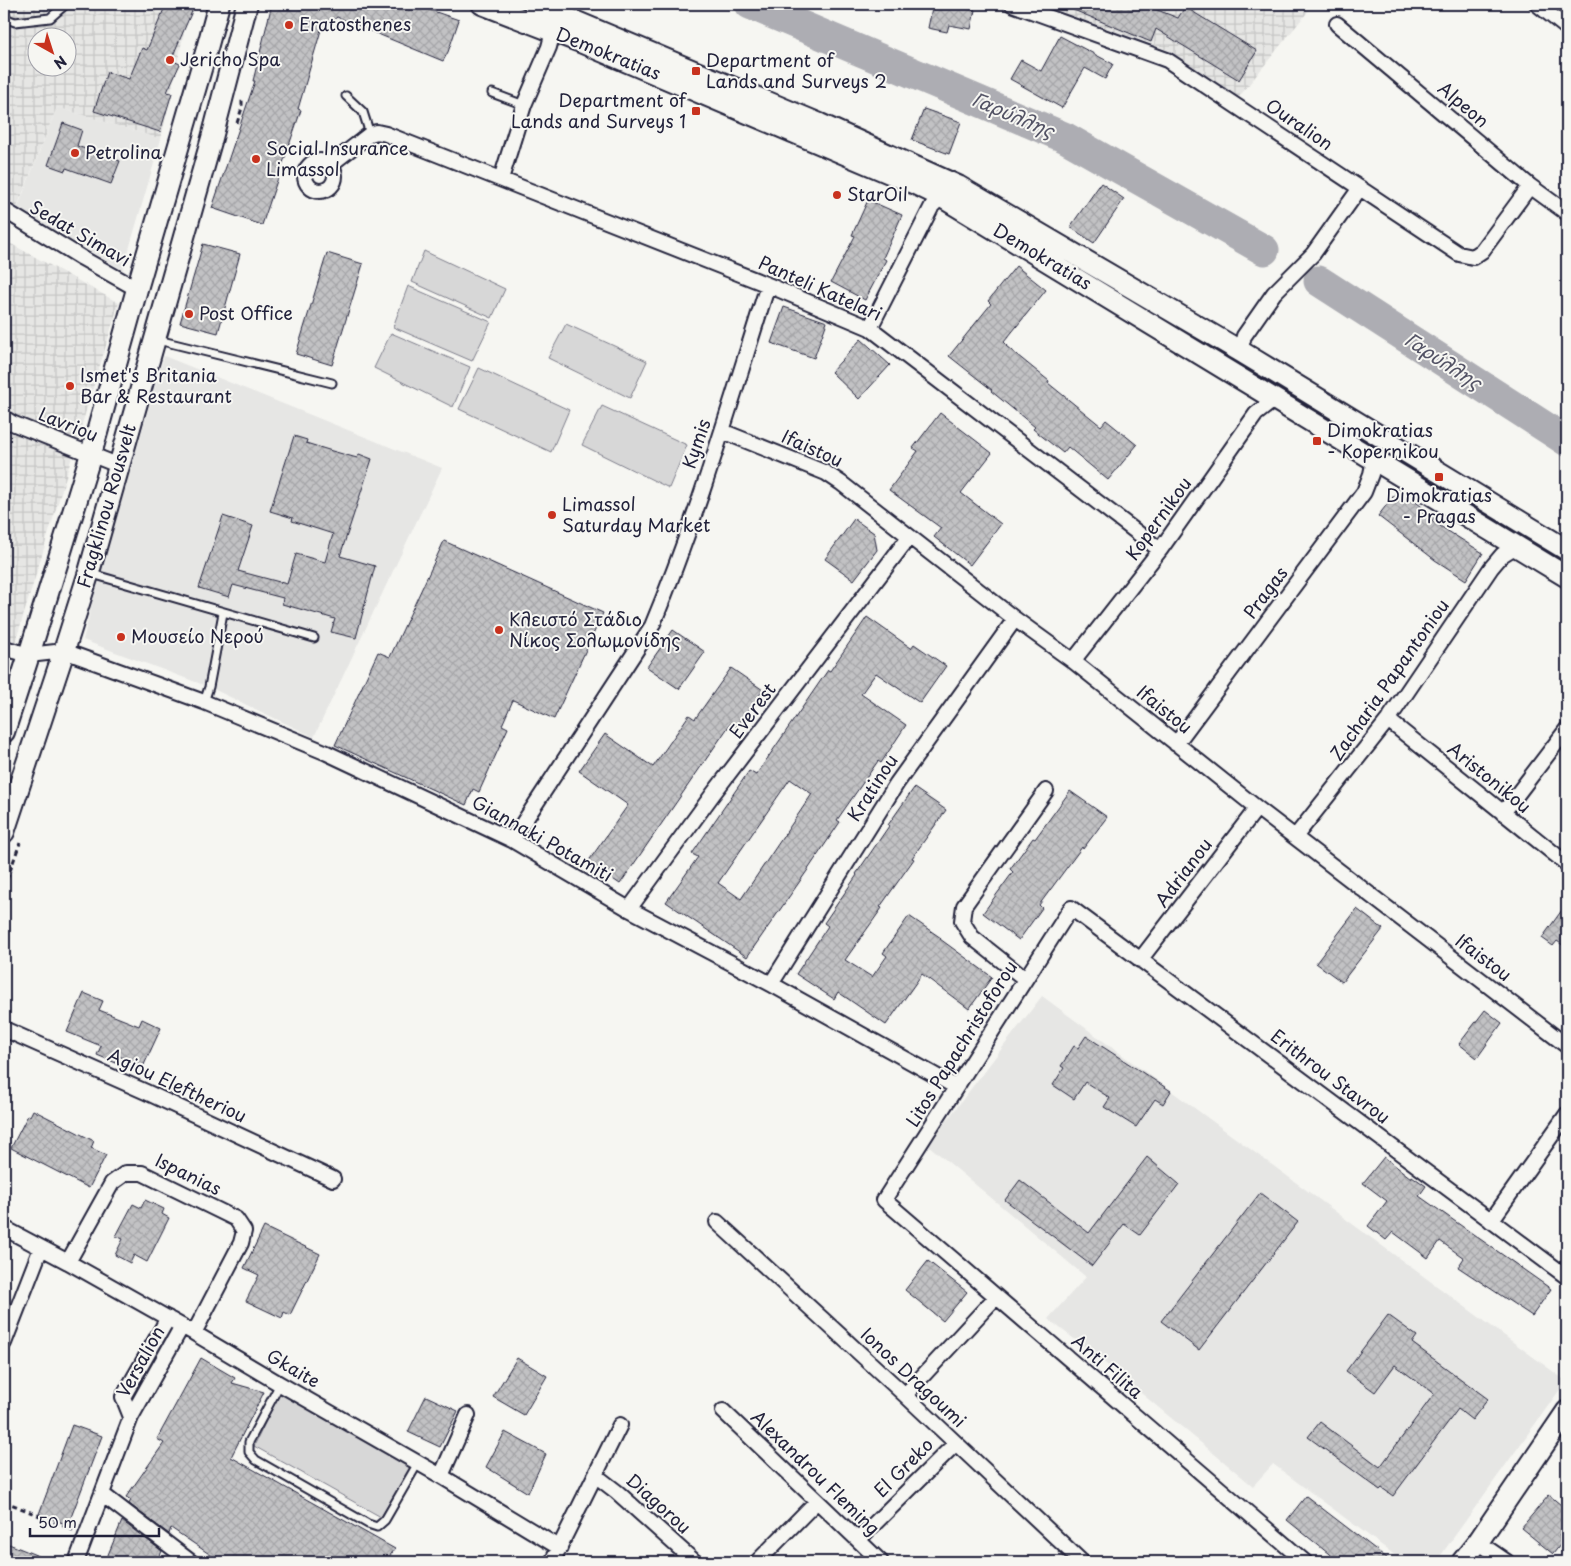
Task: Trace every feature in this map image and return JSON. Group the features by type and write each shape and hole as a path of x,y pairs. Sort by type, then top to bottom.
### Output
{"street":[{"name":"Fragklinou Rousvelt","path":"4,732 91,454 218,4"},
{"name":"Fragklinou Rousvelt","path":"4,832 89,572 212,138 247,4"},
{"name":"Demokratias","path":"482,4 554,31 895,175 940,196 1567,577"},
{"name":"Ouralion","path":"1012,4 1168,60 1459,254 1473,256 1482,251 1530,186"},
{"path":"1538,4 1567,28"},
{"name":"Demokratias","path":"543,7 820,124 958,186 1240,351 1567,550"},
{"path":"501,179 524,104 554,31 555,22 543,7"},
{"name":"Alpeon","path":"1337,24 1530,186 1567,213"},
{"name":"Panteli Katelari","path":"370,134 377,132 386,134 768,285 870,328 1160,550"},
{"path":"330,166 370,134"},
{"path":"870,328 932,206 940,196 958,186"},
{"path":"1240,351 1244,336 1274,293 1313,254 1360,188"},
{"name":"Sedat Simavi","path":"4,210 137,289"},
{"name":"Kymis","path":"512,840 652,626 722,431 768,285"},
{"name":"Kopernikou","path":"1073,661 1160,550 1256,414 1275,400"},
{"name":"Lavriou","path":"4,418 12,423 120,466"},
{"name":"Ifaistou","path":"722,431 826,473 841,483 1015,619 1073,661 1257,808 1567,1046"},
{"name":"Pragas","path":"1176,744 1364,492 1374,459"},
{"name":"Everest","path":"629,909 719,786 909,537"},
{"name":"Zacharia Papantoniou","path":"1295,837 1388,720 1491,568 1502,555 1516,546"},
{"name":"Kratinou","path":"771,984 897,784 1015,619"},
{"path":"4,648 29,655 64,651"},
{"name":"Giannaki Potamiti","path":"64,651 204,702 327,753 512,840 629,909 771,984 956,1087"},
{"name":"Aristonikou","path":"1388,720 1567,864"},
{"path":"1503,813 1567,730"},
{"path":"1025,979 972,937 962,921 964,906 1046,791"},
{"name":"Adrianou","path":"1140,960 1257,808"},
{"name":"Litos Papachristoforou","path":"884,1200 1070,908"},
{"name":"Erithrou Stavrou","path":"1070,908 1567,1277"},
{"name":"Agiou Eleftheriou","path":"4,1028 333,1179"},
{"path":"1491,1221 1567,1114"},
{"name":"Ispanias","path":"68,1262 112,1183 126,1173 142,1173 236,1220 244,1231"},
{"name":"Anti Filita","path":"884,1200 1304,1562"},
{"name":"Ionos Dragoumi","path":"717,1222 905,1394 1082,1562"},
{"name":"Gkaite","path":"4,1228 188,1329 441,1476 560,1548"},
{"name":"Versalion","path":"76,1562 132,1417 241,1243 244,1231"},
{"path":"4,1343 41,1248"},
{"path":"905,1394 996,1297"},
{"name":"Versalion","path":"132,1417 123,1396 168,1318"},
{"name":"Alexandrou Fleming","path":"723,1411 881,1562"},
{"path":"441,1476 468,1415"},
{"path":"1462,1562 1564,1424"},
{"path":"552,1562 620,1425"},
{"name":"El Greko","path":"858,1540 956,1443"},
{"name":"Diagorou","path":"595,1475 617,1492 695,1562"},
{"path":"102,1494 191,1562"},
{"path":"757,1562 817,1501"},
{"path":"1478,1542 1506,1562"}],"lane":[{"path":"4,18 15,22 50,18 66,4"},
{"path":"492,93 524,104"},
{"path":"346,96 363,112 370,134"},
{"path":"155,339 332,383"},
{"path":"89,572 314,638"},
{"path":"204,702 209,687 224,612"},
{"path":"280,1384 249,1442 249,1452 256,1460 368,1524 377,1527 385,1520 418,1463"}],"path":[{"path":"4,1507 11,1504 86,1535"}],"shaded area":[{"path":"4,4 190,4 161,139 57,107 4,240"},
{"path":"1039,4 1314,4 1238,98 1168,50"},
{"path":"57,107 161,139 123,270 17,209"},
{"path":"4,240 119,303 4,679"},
{"path":"424,251 505,289 492,318 412,282"},
{"path":"408,286 491,322 472,361 393,327"},
{"path":"566,324 647,361 630,398 548,358"},
{"path":"391,333 470,367 453,407 374,368"},
{"path":"164,356 442,468 314,737 209,687 83,640 99,576"},
{"path":"479,368 569,410 551,452 459,409"},
{"path":"602,406 687,445 669,488 582,445"},
{"path":"1042,996 1566,1381 1436,1562 1404,1562 1273,1464 1253,1486 1094,1354 1048,1319 1086,1277 928,1145"},
{"path":"280,1392 411,1468 381,1517 254,1446"}],"building":[{"path":"166,4 181,4 193,9 171,60 180,64 167,92 172,93 160,132 94,111 107,72 129,79 142,48 147,50"},
{"path":"272,4 413,4 459,20 443,61 337,17 321,30 298,109 301,110 262,225 212,208 255,81 253,81"},
{"path":"933,4 944,4 975,10 971,29 949,25 947,32 928,28"},
{"path":"1059,4 1142,4 1178,18 1185,7 1257,51 1239,80 1156,29 1151,42"},
{"path":"1060,36 1113,64 1105,79 1085,68 1062,108 1010,79 1021,60 1041,71"},
{"path":"924,109 961,122 949,154 912,140"},
{"name":"Petrolina","path":"63,123 82,130 77,146 120,161 111,184 66,168 65,171 48,165"},
{"path":"1101,183 1124,199 1094,243 1070,227"},
{"path":"868,200 902,215 883,258 886,260 865,300 831,282 855,236 852,235"},
{"path":"203,244 240,254 218,333 180,323"},
{"path":"327,253 363,264 332,365 296,354"},
{"path":"1016,266 1046,290 1004,342 1006,346 1049,381 1048,383 1101,426 1106,420 1137,445 1108,480 1068,447 1063,453 1033,429 1035,427 992,390 949,356 991,304 988,301"},
{"path":"784,307 827,322 814,358 771,343"},
{"path":"861,339 890,365 859,399 831,372"},
{"path":"940,413 992,453 961,493 1001,524 970,565 934,537 941,528 889,490 918,451 913,448"},
{"path":"294,436 307,440 306,443 332,451 357,458 359,454 372,459 340,556 375,566 356,638 331,632 335,619 282,604 283,598 233,585 229,597 199,588 223,516 253,526 238,571 287,584 296,554 325,562 333,534 292,521 293,518 270,511"},
{"path":"1399,489 1435,517 1432,521 1483,553 1466,580 1435,560 1378,516"},
{"path":"854,519 874,533 877,550 854,580 825,559"},
{"path":"444,541 603,613 554,719 513,700 502,725 508,728 479,792 473,789 466,805 335,745 378,652 390,657"},
{"path":"867,617 911,648 914,644 946,666 920,703 876,673 861,694 906,725 881,763 878,761 837,820 840,822 747,957 666,902 698,857 692,854 749,771 756,775 828,670 830,671","holes":["790,779 812,794 741,899 718,883"]},
{"path":"673,630 705,652 679,689 647,667"},
{"path":"731,668 763,690 737,727 731,723 620,884 588,862 628,805 579,771 605,734 653,767 689,715 695,719"},
{"path":"914,788 946,810 880,907 882,908 845,960 872,977 887,956 883,953 909,916 992,977 969,1009 922,974 886,1025 838,992 834,999 796,974 828,926 824,923"},
{"path":"1070,791 1107,817 1039,905 1042,908 1019,940 983,913 1013,872 1010,869 1033,838 1035,839"},
{"path":"1567,903 1567,948 1557,941 1553,946 1542,938"},
{"path":"1357,909 1383,929 1342,982 1316,963"},
{"path":"84,993 103,1001 99,1010 139,1026 142,1019 161,1028 143,1067 119,1056 116,1063 97,1055 101,1046 67,1032"},
{"path":"1485,1010 1502,1023 1477,1058 1459,1044"},
{"path":"1086,1036 1171,1091 1163,1104 1155,1099 1136,1127 1104,1107 1110,1098 1085,1082 1074,1099 1053,1085 1064,1068 1061,1066 1074,1046 1078,1048"},
{"path":"33,1110 94,1141 91,1148 106,1155 89,1188 11,1148 28,1115 30,1116"},
{"path":"1147,1157 1179,1184 1140,1235 1124,1224 1092,1266 1005,1200 1020,1180 1089,1233"},
{"path":"1384,1157 1411,1178 1412,1176 1426,1186 1419,1196 1551,1289 1532,1316 1458,1267 1464,1258 1440,1241 1428,1258 1393,1232 1386,1240 1368,1226 1387,1201 1363,1183"},
{"path":"1260,1193 1298,1222 1199,1350 1161,1321"},
{"path":"145,1200 164,1209 162,1214 169,1218 147,1262 134,1255 130,1263 115,1255 123,1239 116,1236 133,1204 141,1208"},
{"path":"264,1227 320,1254 290,1315 284,1312 282,1318 246,1301 259,1275 244,1268"},
{"path":"928,1261 967,1292 943,1321 905,1290"},
{"path":"1388,1315 1417,1336 1412,1343 1488,1399 1472,1420 1458,1409 1393,1496 1382,1488 1380,1490 1308,1437 1320,1422 1380,1467 1434,1394 1395,1365 1375,1392 1346,1371"},
{"path":"201,1358 235,1378 232,1383 264,1392 231,1457 395,1549 385,1562 221,1562 171,1528 169,1534 129,1504 131,1500 126,1497 164,1443 157,1439"},
{"path":"517,1358 547,1376 524,1415 493,1397"},
{"path":"426,1396 458,1411 440,1447 408,1432"},
{"path":"72,1425 102,1436 68,1525 39,1514"},
{"path":"505,1432 546,1454 528,1493 486,1467"},
{"path":"1549,1495 1567,1510 1567,1526 1559,1536 1564,1540 1553,1554 1521,1528"},
{"path":"1306,1496 1392,1562 1339,1562 1287,1520"},
{"path":"122,1521 162,1551 157,1562 105,1562"},
{"path":"4,1542 53,1562 4,1562"}],"waterway":[{"name":"Γαρύλλης","path":"750,4 1066,138 1264,250"},
{"name":"Γαρύλλης","path":"1319,281 1567,441"}],"place":[{"name":"Eratosthenes","path":"289,25"},
{"name":"Jericho Spa","path":"170,60"},
{"name":"Department of Lands and Surveys 2","path":"696,71"},
{"name":"Department of Lands and Surveys 1","path":"696,111"},
{"name":"Petrolina","path":"75,153"},
{"name":"Social Insurance Limassol","path":"256,159"},
{"name":"StarOil","path":"837,195"},
{"name":"Post Office","path":"189,314"},
{"name":"Ismet's Britania Bar & Restaurant","path":"70,386"},
{"name":"Dimokratias - Kopernikou","path":"1317,441"},
{"name":"Dimokratias - Pragas","path":"1439,477"},
{"name":"Limassol Saturday Market","path":"552,515"},
{"name":"Κλειστό Στάδιο Νίκος Σολωμονίδης","path":"499,630"},
{"name":"Μουσείο Νερού","path":"121,637"}]}
